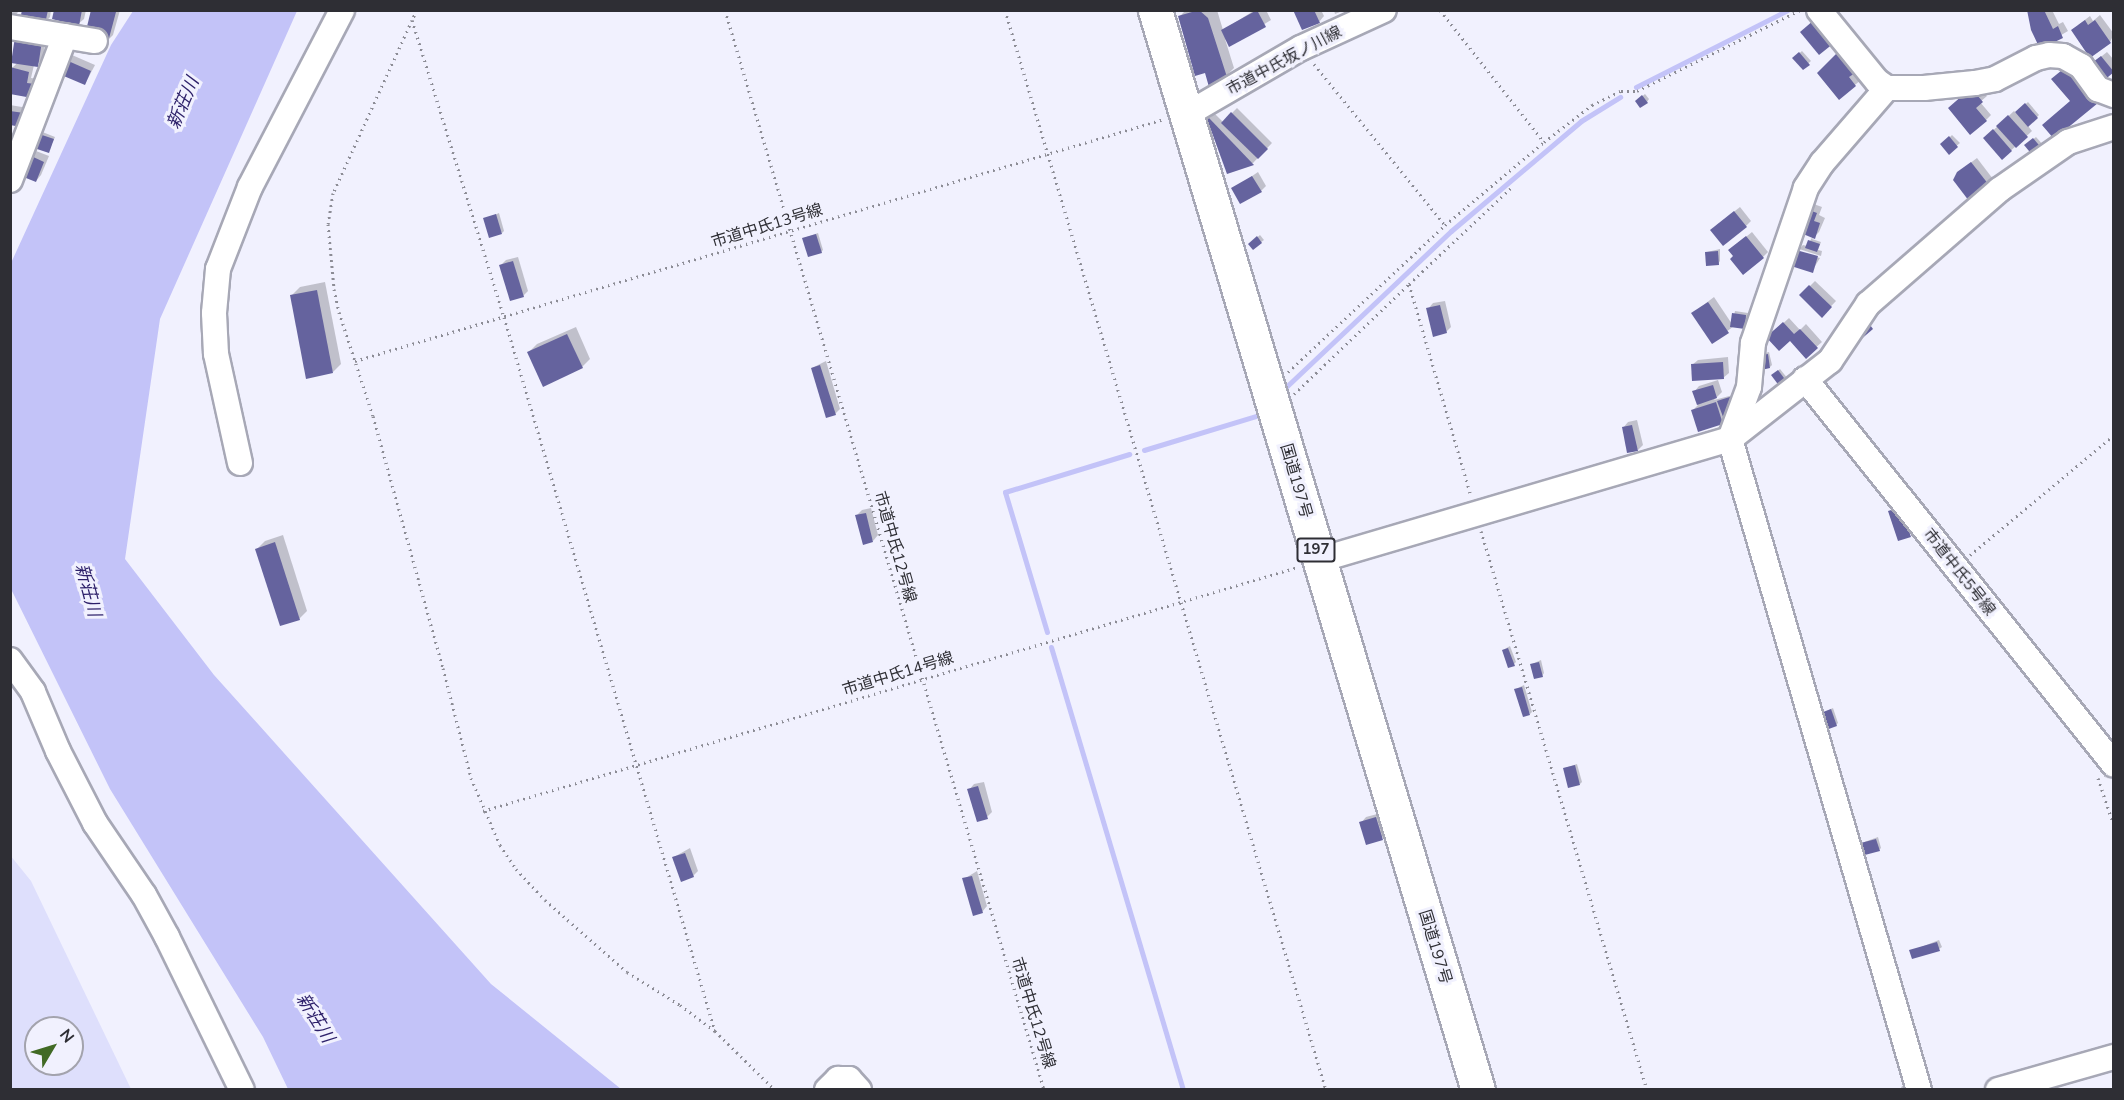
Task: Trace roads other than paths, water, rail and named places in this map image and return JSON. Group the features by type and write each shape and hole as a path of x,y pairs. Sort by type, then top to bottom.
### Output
{"highway":[{"name":"国道197号","path":"1155,10 1478,1089"}],"street":[{"path":"240,463 216,354 214,313 218,269 250,187 342,10"},
{"name":"市道中氏坂ノ川線","path":"1185,113 1196,109 1301,48 1384,10"},
{"path":"1819,10 1876,81 1887,88 1975,83 1995,79 2036,58 2049,55 2063,56 2081,66 2098,89 2114,95"},
{"path":"10,27 95,41"},
{"path":"10,180 65,36"},
{"path":"1887,88 1822,163 1806,188 1753,344 1749,387 1730,439 1919,1089"},
{"path":"1319,560 1730,439 1830,361 1868,304 1999,190 2068,141 2114,127"},
{"name":"市道中氏5号線","path":"1805,379 2114,765"},
{"path":"10,660 33,692 58,751 95,823 144,895 242,1089"},
{"path":"1998,1089 2114,1057"},
{"path":"827,1089 838,1079 849,1079 859,1089"}],"water":[{"name":"新荘川","path":"133,11 297,11 160,319 125,559 214,675 491,984 621,1089 288,1089 263,1037 110,789 11,589 11,263 111,45"}],"waterway":[{"path":"1636,87 1788,10"},
{"path":"1286,387 1451,231 1581,121 1620,97"},
{"path":"1144,450 1259,415 1257,408"},
{"path":"1047,632 1005,492 1129,454"},
{"path":"1051,647 1183,1090"}]}
